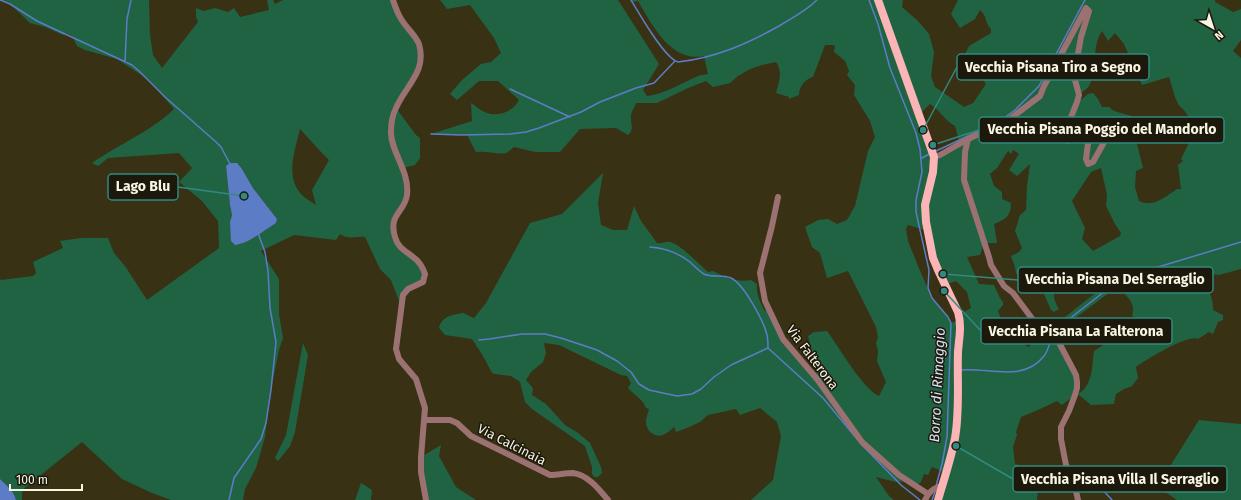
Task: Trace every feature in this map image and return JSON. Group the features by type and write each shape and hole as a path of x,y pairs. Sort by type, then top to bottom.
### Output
{"main road":[{"path":"878,0 934,157 933,172 925,205 926,222 935,262 958,312 960,320 956,429 950,460 938,500"}],"street":[{"path":"393,0 400,18 418,43 421,56 419,70 396,108 391,130 391,139 403,168 407,196 404,205 395,217 395,236 398,244 414,258 422,267 425,274 423,282 408,289 403,295 396,349 399,359 416,379 425,408 421,465 426,500"},
{"path":"934,157 983,132 994,130 1040,96 1086,8 1089,11 1081,37 1074,76 1079,95 1064,138 1067,141 1078,130 1089,126 1086,159 1088,164 1093,162 1112,128"},
{"path":"968,139 965,152 964,180 991,265 1004,286 1014,293 1039,328 1043,332 1053,334 1076,375 1077,388 1069,411 1062,423 1061,439 1066,465 1073,478 1078,500"},
{"name":"Via Falterona","path":"778,197 760,273 765,301 783,339 817,379 862,442 899,475 927,497"},
{"name":"Via Calcinaia","path":"425,420 450,420 457,423 471,436 550,476 573,473 581,476 596,486 608,500"},
{"path":"927,497 933,489 942,486"}],"green space":[{"path":"0,0 149,0 150,35 153,55 162,68 198,22 196,17 196,8 204,11 215,8 228,12 234,8 240,17 269,10 267,0 273,0 275,4 283,0 393,0 418,43 419,70 396,108 416,135 420,138 420,158 415,165 403,168 407,196 395,217 398,245 414,258 425,278 408,289 401,306 391,280 380,269 365,237 349,237 340,234 336,240 294,235 261,251 279,279 279,314 283,338 279,350 270,395 265,437 256,468 245,489 243,500 171,500 122,479 82,442 22,490 22,500 16,500 12,491 0,479 0,279 33,276 36,273 33,262 63,248 60,241 81,238 108,238 114,253 125,266 147,300 219,248 218,221 202,201 179,182 192,168 179,153 108,158 98,166 92,163 145,131 174,109 149,80 117,59 85,50 77,46 72,36 66,33 63,35 45,27 30,23 9,3","holes":["300,129 329,160 312,190 316,205 303,196 297,189 292,173 292,164","226,166 242,169 253,188 277,219 276,223 238,245 230,222 232,215"]},
{"path":"440,0 618,0 659,64 643,90 647,96 666,91 697,76 708,74 704,56 692,57 682,54 672,48 656,31 638,1 633,2 631,0 903,0 902,7 918,21 929,34 934,52 931,76 935,87 964,107 973,103 986,84 976,69 966,63 961,62 969,46 991,33 991,29 980,10 975,19 960,28 951,14 958,0 1215,0 1215,2 1233,12 1241,9 1241,40 1233,51 1241,58 1241,269 1219,275 1202,273 1197,283 1208,291 1211,297 1213,310 1223,315 1223,320 1218,322 1213,334 1209,332 1198,339 1193,338 1186,340 1157,354 1136,367 1138,378 1132,386 1116,394 1114,404 1091,405 1078,394 1087,386 1089,381 1094,351 1142,320 1132,316 1132,303 1124,293 1115,294 1110,292 1074,319 1059,340 1076,375 1075,395 1062,405 1057,401 1021,417 1016,432 1017,435 1013,447 1015,464 1036,469 1039,479 1037,500 939,500 946,473 932,467 928,475 924,474 921,482 915,487 907,481 896,482 876,477 889,496 894,500 751,500 773,480 781,436 777,422 760,408 740,415 736,409 708,415 700,422 687,428 676,432 674,427 663,435 657,436 649,431 646,425 649,409 646,408 640,399 628,388 631,383 627,376 621,375 559,345 544,343 546,353 543,362 531,372 526,380 533,388 532,395 546,404 565,425 590,443 601,467 602,473 598,477 594,477 585,446 532,409 525,402 520,382 511,376 492,373 472,339 445,335 439,328 442,321 455,314 463,313 474,318 486,303 530,223 562,214 603,173 598,203 601,225 613,230 627,230 634,206 641,221 657,243 670,242 674,244 684,250 708,272 713,271 726,277 741,281 751,280 757,284 758,295 765,311 768,310 786,346 813,371 820,374 816,367 808,336 814,332 827,331 865,385 879,396 886,382 877,361 878,351 876,343 878,338 876,327 848,271 827,278 820,253 812,247 805,227 818,220 828,219 837,224 847,220 855,206 868,151 875,137 870,121 854,95 855,85 847,75 849,71 845,61 834,52 835,46 825,45 813,77 803,84 799,95 789,99 789,97 776,93 780,73 776,62 750,69 730,83 713,87 706,81 657,103 636,103 631,114 632,126 628,135 616,128 580,129 560,152 535,152 514,147 504,153 476,152 467,135 431,134 472,121 471,103 485,112 501,114 514,107 519,100 498,81 479,81 457,100 450,94 462,80 481,64 491,62 501,53 494,38 470,5 447,9","holes":["1102,31 1108,41 1115,33 1124,44 1142,85 1169,77 1178,104 1190,119 1192,130 1191,136 1181,159 1183,161 1178,165 1181,189 1177,189 1159,201 1149,203 1139,201 1135,187 1136,171 1143,168 1136,140 1103,145 1113,129 1130,127 1142,119 1114,111 1109,107 1102,107 1093,93 1088,94 1078,102 1079,95 1090,84 1097,43","1020,57 1026,61 1027,76 999,81 1002,65","930,104 955,126 960,144 934,157 919,115","1013,150 1019,154 1009,170 1017,176 1030,164 1026,210 1020,215 1015,231 1022,248 1019,252 1011,256 1016,274 1027,268 1031,272 1039,289 1043,292 1051,310 1054,312 1059,309 1055,301 1054,293 1055,275 1075,277 1083,281 1100,284 1098,291 1046,332 1038,336 1029,347 1009,337 1005,331 998,311 1003,305 1003,302 994,285 979,284 967,257 980,255 984,243 997,243 994,224 1001,221 1009,214 1011,203 1002,199 1002,192 994,186 990,174 997,168 1008,151 1011,154","1101,168 1107,195 1106,206 1121,233 1120,236 1093,251 1082,239 1085,228 1072,201 1091,172","908,225 928,231 945,285 956,281 967,292 971,308 959,315 960,320 951,323 948,316 932,298 908,241 906,229"]},
{"path":"303,343 308,355 295,432 290,446 278,461 275,458 286,435"},
{"path":"1199,420 1241,424 1241,500 1177,500 1155,485 1162,479"},
{"path":"441,445 439,456 456,487 476,500 426,500 421,457"},
{"path":"361,483 372,490 371,500 355,500"}],"water":[{"path":"230,163 237,163 253,188 277,219 276,223 256,236 235,245 231,241 230,222 232,215 226,166"},
{"path":"0,479 12,491 16,500 0,500"}],"waterway":[{"path":"0,0 10,4 37,21 132,65 221,147 230,164"},
{"path":"125,62 127,19 131,0"},
{"path":"631,0 659,44 672,59 678,62 718,54 755,39 804,11 817,0"},
{"name":"Borro di Rimaggio","path":"869,0 878,24 890,68 916,133 920,149 922,172 916,200 916,212 929,270 928,288 932,298 948,317 951,323 947,437 936,486"},
{"path":"936,151 1000,121 1015,110 1039,86 1085,0"},
{"path":"431,134 510,134 526,132 581,112 600,102 636,88 654,83 675,61"},
{"path":"510,89 570,117"},
{"path":"922,158 931,153"},
{"path":"229,500 234,478 261,439 266,423 271,390 276,342 270,308 268,271 265,252 258,233"},
{"path":"1054,333 1055,330 1125,277 1241,242"},
{"path":"650,247 661,248 676,253 704,274 710,276 724,276 731,278 736,282 747,295 762,321 767,335 768,348"},
{"path":"479,340 522,334 545,334 561,338 597,350 617,361 631,372 639,384 649,390 677,396 692,394 701,389 714,377 731,365 768,348"},
{"path":"961,370 1016,372 1026,369 1036,364 1044,356 1052,336"},
{"path":"768,348 823,398 857,439"},
{"path":"862,445 901,485 920,500"},
{"path":"1098,475 1101,488 1112,500"},
{"name":"Borro di Rimaggio","path":"932,500 935,492"}],"place":[{"name":"Vecchia Pisana Tiro a Segno","path":"923,130"},
{"name":"Vecchia Pisana Poggio del Mandorlo","path":"933,145"},
{"name":"Lago Blu","path":"244,196"},
{"name":"Vecchia Pisana Del Serraglio","path":"943,274"},
{"name":"Vecchia Pisana La Falterona","path":"944,291"},
{"name":"Vecchia Pisana Villa Il Serraglio","path":"956,446"}]}
